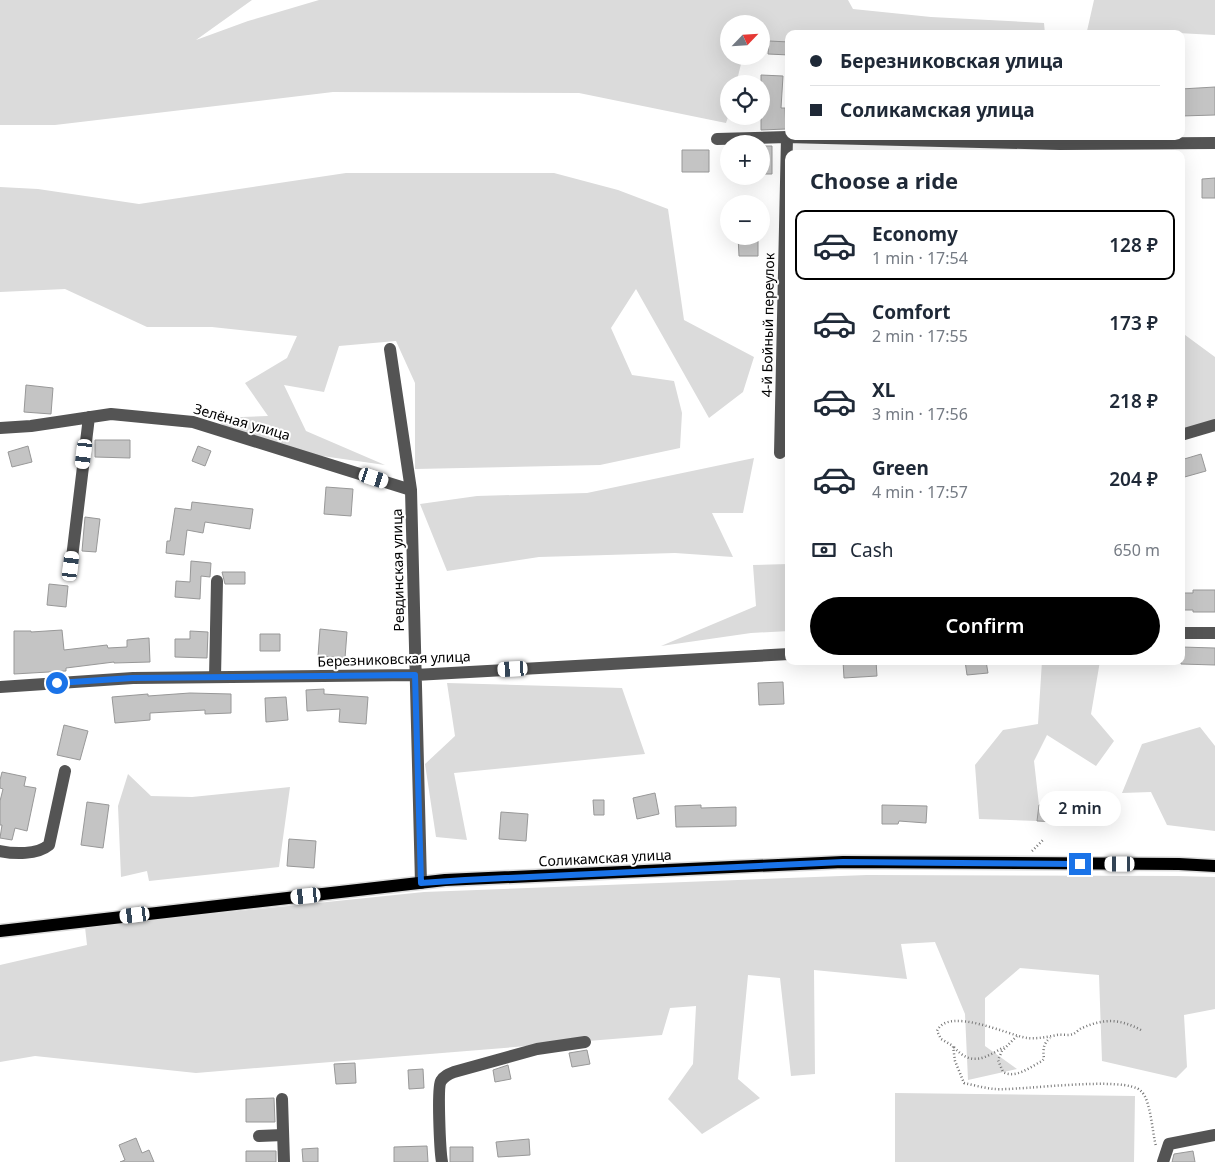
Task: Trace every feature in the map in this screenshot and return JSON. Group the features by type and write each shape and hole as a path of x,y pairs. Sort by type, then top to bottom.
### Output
{"main road":[{"name":"Соликамская улица","path":"0,931 421,883 465,880 843,862 1169,864 1215,866"}],"street":[{"path":"717,139 785,137"},
{"path":"889,140 1060,145 1215,143"},
{"name":"4-й Бойный переулок","path":"780,452 785,227"},
{"name":"Ревдинская улица","path":"390,349 411,490 421,883"},
{"name":"Зелёная улица","path":"0,428 30,426 111,414 193,422 411,490"},
{"path":"71,566 89,417"},
{"path":"1185,434 1215,425"},
{"path":"215,677 217,581"},
{"path":"1185,633 1215,633"},
{"name":"Березниковская улица","path":"0,687 132,678 415,675 785,654"},
{"path":"0,851 11,853 39,850 49,845 65,771"},
{"path":"442,1162 439,1145 440,1116 438,1088 444,1077 454,1072 537,1050 585,1042"},
{"path":"282,1099 284,1162"},
{"path":"259,1136 283,1135"},
{"path":"1163,1162 1169,1144 1215,1135"}],"path":[{"path":"1008,1046 982,1059 969,1058 960,1054 953,1046 941,1039 937,1031 940,1025 946,1022 960,1022 999,1029 1017,1036 1030,1038 1073,1034 1082,1028 1103,1021 1120,1022 1141,1030"},
{"path":"1017,1036 1002,1051 998,1060 1003,1072 1012,1075 1042,1061 1044,1058 1043,1048 1051,1036"},
{"path":"953,1046 955,1062 964,1083 993,1089 1106,1084 1130,1085 1141,1091 1148,1102 1156,1147"}],"shaded area":[{"path":"0,0 252,0 196,40 248,21 319,0 848,0 853,9 931,17 1044,23 1045,30 785,30 785,44 770,45 770,15 720,15 720,65 741,65 738,75 720,75 720,122 579,93 333,92 55,125 0,125"},
{"path":"1094,0 1215,0 1215,35 1185,33 1185,30 1087,30"},
{"path":"346,173 554,173 618,190 668,209 684,320 754,357 743,392 709,418 636,289 611,328 632,375 674,381 682,413 680,448 600,465 415,469 415,383 396,341 339,346 324,392 284,385 306,431 385,465 301,453 239,436 213,418 268,416 245,383 287,358 297,336 212,327 147,327 65,289 0,292 0,187 38,189 139,204"},
{"path":"1185,335 1215,357 1215,421 1185,431"},
{"path":"754,458 743,513 712,513 733,557 675,553 539,557 447,571 420,504 477,496 587,493"},
{"path":"785,564 785,631 751,633 661,646 756,606 753,565"},
{"path":"1042,665 1099,665 1091,714 1114,741 1096,766 1047,735 1034,761 1039,805 1037,821 979,819 975,765 1003,730 1038,724"},
{"path":"447,683 622,688 645,754 454,773 467,840 436,837 425,764 455,736"},
{"path":"1200,727 1215,746 1215,831 1167,825 1151,792 1122,793 1142,744"},
{"path":"128,774 151,796 192,797 290,787 279,867 149,881 147,871 121,877 118,806"},
{"path":"867,875 1215,877 1215,1009 1184,1015 1187,1067 1176,1078 1102,1061 1099,975 1020,968 985,998 985,1046 1017,1069 968,1080 965,1014 935,942 901,944 907,979 814,970 815,1074 791,1076 780,978 748,975 738,1079 760,1098 702,1134 668,1099 693,1064 696,1006 670,1008 662,1035 196,1073 35,1056 0,1062 0,965 87,945 85,927 424,892"},
{"path":"895,1093 1135,1096 1134,1162 895,1162"}],"building":[{"path":"770,41 785,42 785,55 770,54"},
{"path":"770,75 783,76 781,108 785,108 785,129 761,130 761,125 770,125"},
{"path":"1215,87 1215,115 1185,116 1185,89"},
{"path":"770,146 772,146 772,174 770,174"},
{"path":"682,150 709,150 709,172 682,172"},
{"path":"1215,178 1215,198 1202,198 1202,179"},
{"path":"738,245 758,245 758,256 739,256"},
{"path":"26,385 53,388 51,414 24,412"},
{"path":"95,440 130,440 130,458 95,457"},
{"path":"28,446 32,462 12,467 8,452"},
{"path":"198,446 211,451 205,466 192,461"},
{"path":"1201,454 1206,471 1185,477 1185,459"},
{"path":"326,487 353,489 351,516 324,514"},
{"path":"192,502 253,509 250,529 205,522 203,533 187,530 184,555 166,553 167,541 170,541 175,508 191,510"},
{"path":"85,517 100,519 96,552 82,551"},
{"path":"191,561 211,563 210,577 201,576 200,599 175,597 176,581 190,582"},
{"path":"222,572 245,572 245,584 225,584"},
{"path":"49,584 68,586 66,607 47,605"},
{"path":"1193,590 1215,590 1215,612 1185,610 1185,593 1193,593"},
{"path":"320,629 347,632 345,658 318,656"},
{"path":"62,630 64,650 107,645 108,648 127,647 127,640 149,638 150,662 114,662 66,668 66,671 14,674 14,631"},
{"path":"190,631 208,632 207,658 175,657 175,639 190,639"},
{"path":"260,634 280,634 280,651 260,651"},
{"path":"1185,647 1215,648 1215,665 1185,664"},
{"path":"843,665 876,665 877,676 844,678"},
{"path":"966,665 987,665 988,673 967,675"},
{"path":"783,682 784,704 759,705 758,683"},
{"path":"324,689 324,694 368,697 366,724 339,722 340,709 307,711 306,690"},
{"path":"190,693 231,694 231,713 205,714 205,710 150,713 150,720 115,723 112,697"},
{"path":"286,697 288,720 266,722 265,698"},
{"path":"64,725 88,731 80,760 57,755"},
{"path":"2,772 26,777 24,786 36,788 27,831 15,828 12,840 0,838 2,825 0,825 0,801 3,789 0,788 0,780"},
{"path":"655,793 659,814 637,819 633,798"},
{"path":"593,800 604,800 604,815 594,815"},
{"path":"87,802 109,805 103,848 81,845"},
{"path":"701,805 701,808 736,807 736,826 676,827 675,806"},
{"path":"882,805 927,806 926,823 899,821 898,824 882,824"},
{"path":"1039,805 1061,807 1060,822 1037,821"},
{"path":"501,812 528,814 526,841 499,839"},
{"path":"289,839 316,841 314,868 287,866"},
{"path":"587,1050 590,1064 572,1067 569,1053"},
{"path":"355,1063 356,1083 336,1084 334,1064"},
{"path":"508,1065 511,1079 495,1082 493,1070"},
{"path":"423,1069 424,1088 409,1089 408,1070"},
{"path":"274,1098 275,1122 246,1122 246,1099"},
{"path":"136,1138 142,1153 149,1150 154,1162 120,1162 125,1160 119,1145"},
{"path":"529,1139 530,1155 498,1157 496,1142"},
{"path":"427,1146 428,1162 394,1162 394,1147"},
{"path":"450,1147 473,1147 473,1162 450,1162"},
{"path":"318,1148 318,1162 303,1162 302,1149"},
{"path":"246,1151 276,1151 276,1162 246,1162"},
{"path":"1193,1151 1195,1162 1172,1162 1174,1154"}],"route":[{"path":"57,683 132,678 415,675 421,883 445,880 843,862 1080,864"}]}
